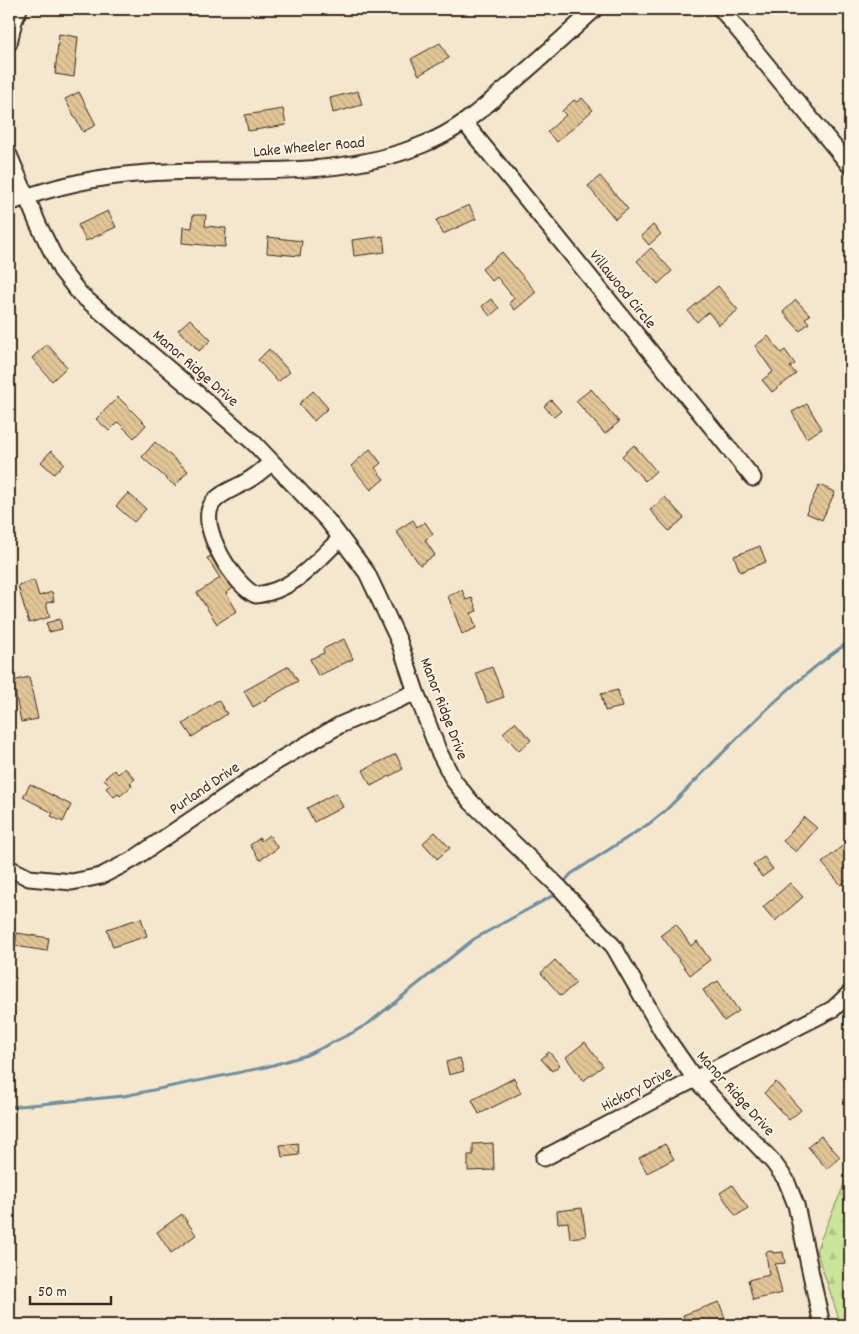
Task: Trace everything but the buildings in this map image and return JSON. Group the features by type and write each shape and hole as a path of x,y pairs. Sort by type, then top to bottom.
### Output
{"street":[{"path":"9,43 19,9"},
{"name":"Lake Wheeler Road","path":"9,203 63,186 97,178 148,173 298,170 338,167 376,160 425,144 464,122 519,77 594,9"},
{"path":"721,9 850,166"},
{"name":"Villawood Circle","path":"464,122 753,478"},
{"name":"Manor Ridge Drive","path":"9,155 26,197 61,270 80,294 254,444 328,521 366,573 399,641 438,750 454,781 471,802 560,888 614,947 663,1033 695,1079 773,1162 786,1180 796,1205 822,1325"},
{"path":"272,462 248,481 217,499 209,512 208,523 217,546 231,571 244,587 256,595 283,587 298,579 314,566 341,538"},
{"name":"Purland Drive","path":"9,868 29,878 72,882 101,876 132,860 276,762 340,725 416,692"},
{"name":"Hickory Drive","path":"544,1158 833,1009 850,993"}],"green space":[{"path":"850,1171 850,1325 841,1325 816,1250"}],"waterway":[{"path":"565,881 571,874 650,823 665,811 777,700 800,679 850,641"},
{"path":"9,1107 124,1096 266,1067 307,1055 369,1023 474,939 554,895"}]}
